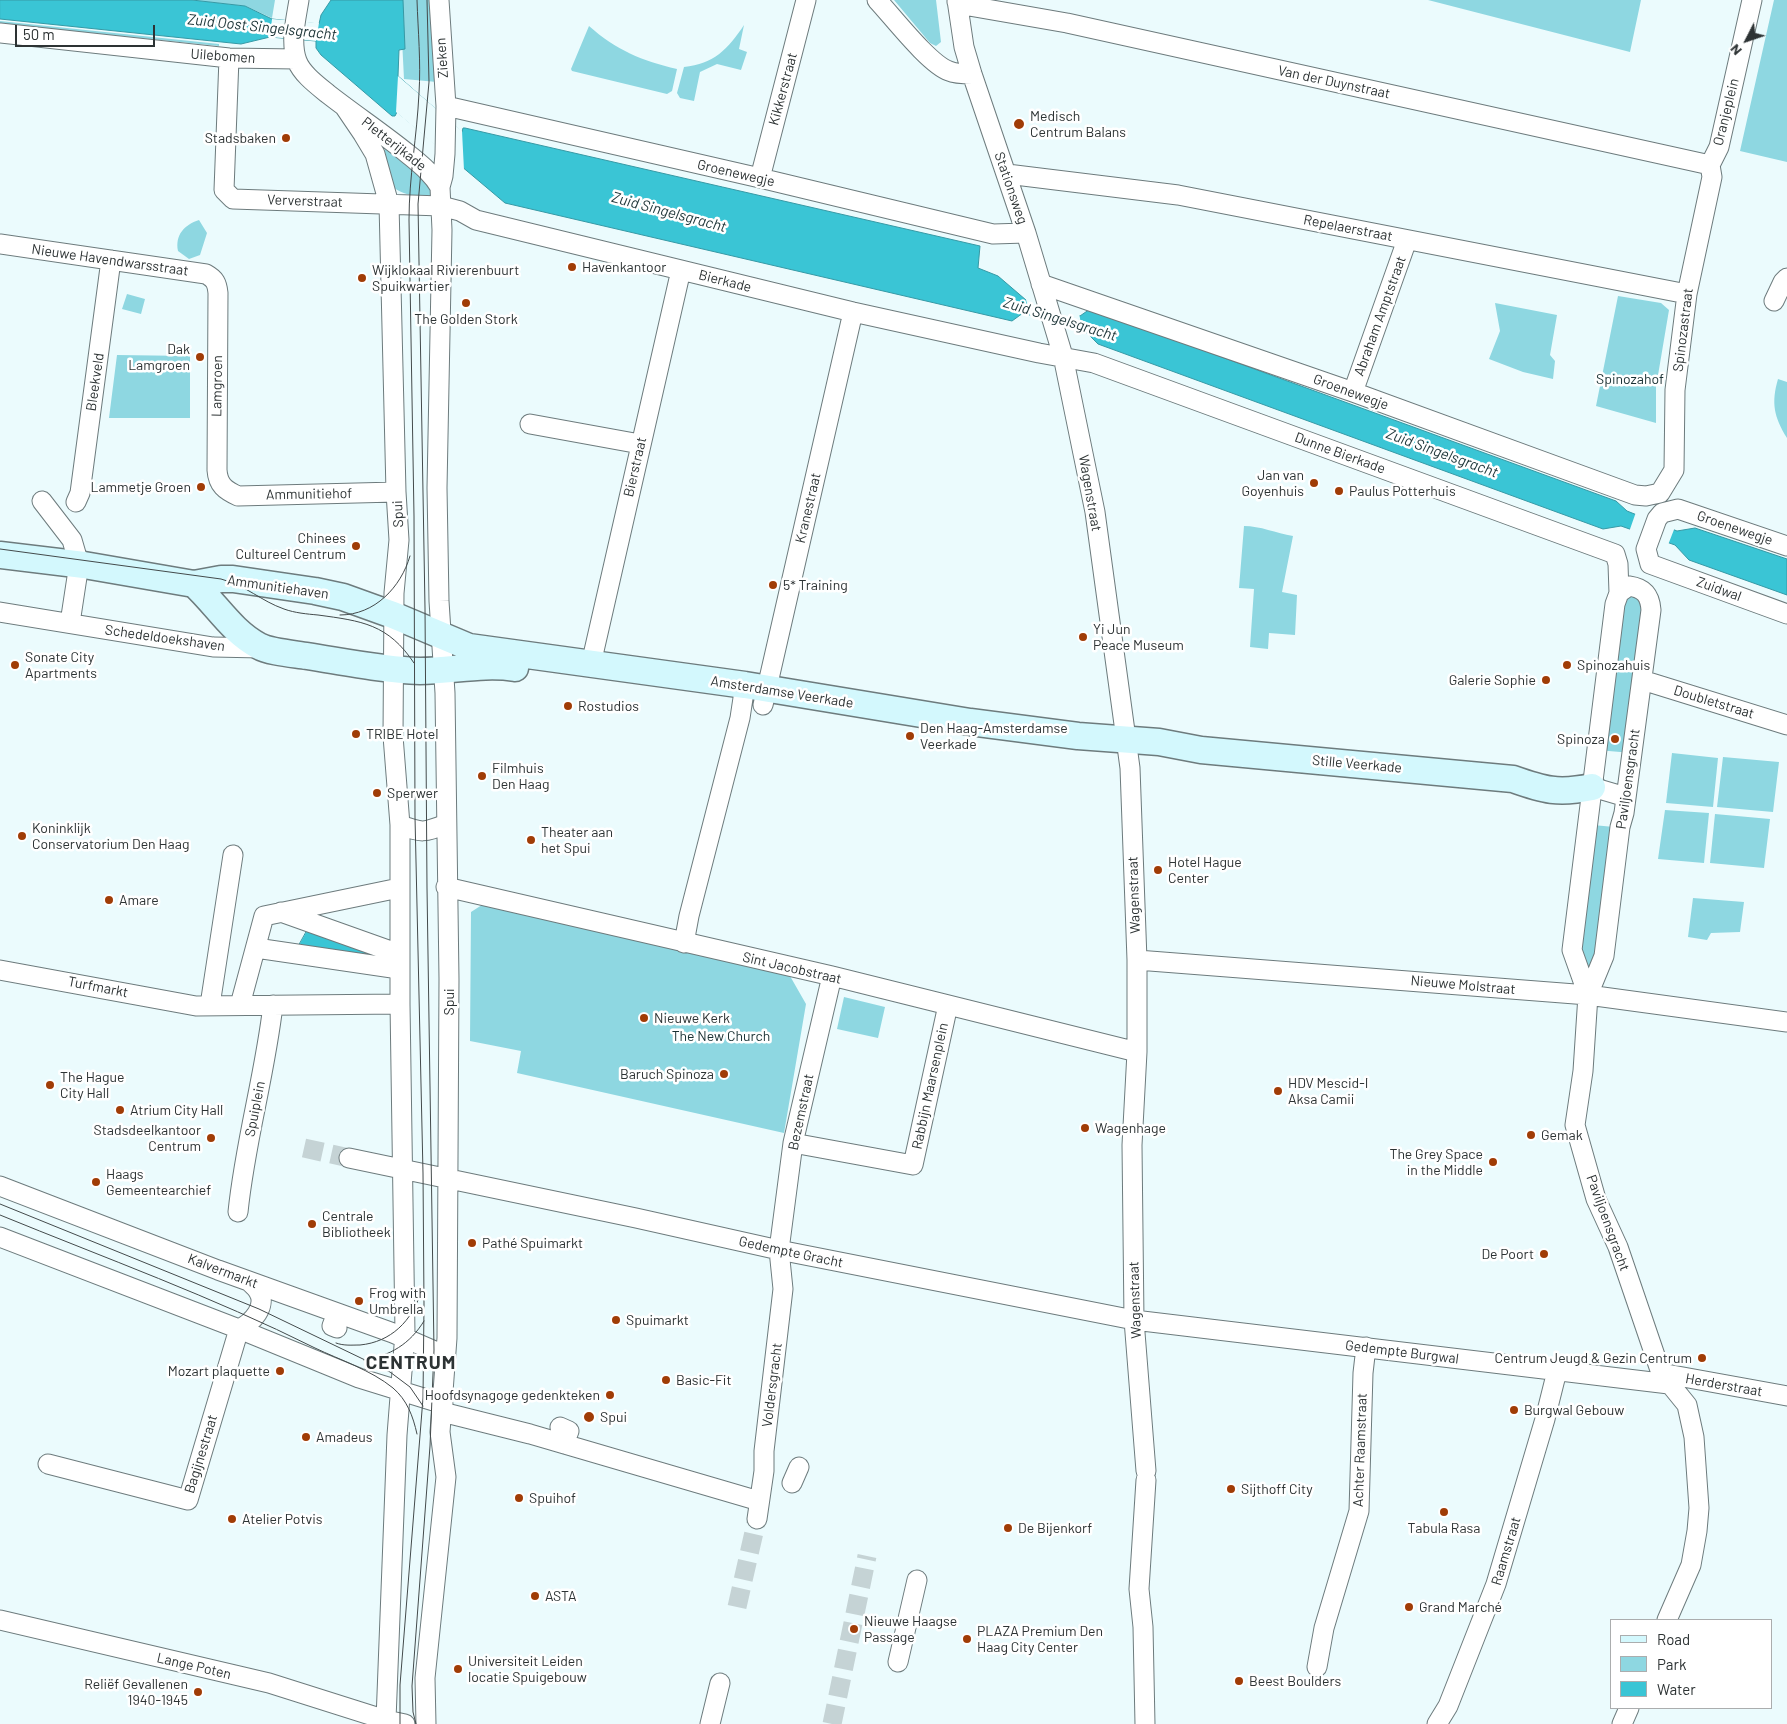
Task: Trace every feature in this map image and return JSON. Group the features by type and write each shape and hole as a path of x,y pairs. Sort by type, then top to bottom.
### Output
{"street":[{"path":"296,59 294,40 298,0"},
{"name":"Zieken","path":"439,0 446,111 445,154 440,187"},
{"name":"Kikkerstraat","path":"760,178 806,0"},
{"path":"877,0 935,63 957,74 972,74"},
{"name":"Oranjeplein","path":"1710,165 1719,147 1752,0"},
{"name":"Stationsweg","path":"957,1 964,47 972,74 1007,174 1054,326"},
{"name":"Van der Duynstraat","path":"957,1 969,6 1067,23 1710,165"},
{"name":"Uilebomen","path":"0,33 229,58 296,59"},
{"name":"Ververstraat","path":"229,58 224,190 233,199 389,204"},
{"name":"Pletterijkade","path":"296,59 307,75 344,106 389,138 422,165 434,176 440,187"},
{"name":"Pletterijkade","path":"344,106 375,154 389,204"},
{"name":"Groenewegje","path":"446,111 760,178 993,234 1026,233"},
{"name":"Spinozastraat","path":"1660,492 1674,470 1675,390 1687,294 1712,176 1710,165"},
{"name":"Repelaerstraat","path":"1007,174 1178,195 1687,294"},
{"path":"440,187 441,206"},
{"name":"Bierkade","path":"389,204 441,206 476,220 853,312 1039,353 1063,356"},
{"name":"Spui","path":"387,1722 397,1435 405,1338 401,1168 400,825 393,736 393,614 399,540 396,492 389,204"},
{"name":"Spui","path":"426,1724 425,1678 442,1473 440,1439 446,1356 449,1179 449,979 443,669 439,601 437,488 441,206"},
{"name":"Abraham Amptstraat","path":"1353,392 1407,240"},
{"name":"Nieuwe Havendwarsstraat","path":"0,244 206,274 216,283"},
{"name":"Bleekveld","path":"76,502 80,493 112,260"},
{"name":"Bierstraat","path":"591,664 681,270"},
{"path":"1774,301 1783,282 1787,278"},
{"name":"Lamgroen","path":"216,283 218,303 216,470 217,478 223,488"},
{"name":"Groenewegje","path":"1041,284 1353,392 1635,494 1646,496 1660,492"},
{"name":"Kranestraat","path":"684,943 689,916 738,728 754,695 853,312"},
{"name":"Wagenstraat","path":"1054,326 1063,356 1094,512 1130,768 1137,960 1138,1052 1132,1145 1134,1320 1146,1475 1138,1589 1143,1627 1145,1724"},
{"name":"Dunne Bierkade","path":"1063,356 1094,363 1615,554"},
{"path":"530,424 640,444"},
{"name":"Ammunitiehof","path":"223,488 238,496 396,492"},
{"path":"42,501 72,540 79,564 70,623"},
{"name":"Groenewegje","path":"1650,564 1646,549 1658,519 1662,513 1678,509 1787,546"},
{"name":"Paviljoensgracht","path":"1588,996 1572,950 1615,604 1619,593 1618,564 1615,554"},
{"name":"Ammunitiehaven","path":"0,555 79,564 194,584 221,579 242,580 334,595 393,614 442,635"},
{"name":"Zuidwal","path":"1650,564 1787,614"},
{"name":"Schedeldoekshaven","path":"194,584 206,594 236,631 261,648"},
{"name":"Paviljoensgracht","path":"1619,593 1629,586 1642,589 1650,601 1651,610 1626,797 1620,827 1604,956 1588,996 1583,1071 1575,1125 1596,1199 1618,1247 1665,1379"},
{"name":"Schedeldoekshaven","path":"0,612 213,647 261,648 393,668 443,669"},
{"name":"Amsterdamse Veerkade","path":"442,635 469,647 591,664 988,740 1127,748"},
{"name":"Amsterdamse Veerkade","path":"443,669 486,666 506,667 754,695"},
{"name":"Doubletstraat","path":"1642,680 1787,725"},
{"name":"Stille Veerkade","path":"1127,748 1158,759 1201,750 1513,778 1542,790 1570,792 1592,787 1626,797"},
{"path":"400,825 420,832 427,832 446,824"},
{"path":"233,855 203,1006 400,1004"},
{"name":"Sint Jacobstraat","path":"446,887 832,976 1138,1052"},
{"path":"240,1005 264,916 399,888"},
{"path":"281,912 400,962"},
{"path":"256,948 400,962"},
{"name":"Nieuwe Molstraat","path":"1137,960 1588,996 1787,1022"},
{"name":"Turfmarkt","path":"0,970 203,1006"},
{"name":"Bezemstraat","path":"779,1250 793,1143 832,976"},
{"name":"Spuiplein","path":"238,1212 241,1181 269,1038 273,1005"},
{"name":"Rabbijn Maarsenplein","path":"793,1143 913,1165 948,1005"},
{"path":"349,1158 449,1179"},
{"name":"Gedempte Gracht","path":"449,1179 779,1250 1134,1320"},
{"name":"Kalvermarkt","path":"0,1186 250,1282 337,1321 405,1338 446,1356"},
{"path":"0,1237 239,1329 359,1378 401,1391 443,1408 562,1435 756,1494"},
{"name":"Voldersgracht","path":"757,1520 756,1494 783,1289 779,1250"},
{"path":"239,1329 249,1324 258,1314 261,1300 259,1291 250,1282"},
{"name":"Gedempte Burgwal","path":"1134,1320 1556,1371 1665,1379"},
{"name":"Bagijnestraat","path":"48,1464 188,1500 239,1329"},
{"name":"Achter Raamstraat","path":"1317,1667 1324,1628 1359,1511 1366,1347"},
{"name":"Raamstraat","path":"1437,1724 1448,1706 1496,1584 1545,1419 1556,1371"},
{"path":"1665,1379 1687,1405 1694,1437 1699,1508 1691,1565 1667,1619"},
{"name":"Herderstraat","path":"1665,1379 1787,1396"},
{"path":"898,1662 917,1580"},
{"name":"Lange Poten","path":"0,1620 269,1683 387,1722 405,1724"},
{"path":"710,1724 720,1683"},
{"path":"1622,1724 1629,1709"}],"green space":[{"path":"192,0 275,0 272,18 245,6"},
{"path":"400,0 433,0 437,82 404,79"},
{"path":"894,0 936,0 941,42 936,46 930,43"},
{"path":"1428,0 1641,0 1630,52"},
{"path":"1774,0 1787,0 1787,162 1740,151"},
{"path":"0,21 219,44 219,46 0,24"},
{"path":"744,25 739,49 747,52 741,70 717,64 700,72 694,101 680,98 677,93 684,67 704,63 712,59 726,48"},
{"path":"589,26 609,42 630,54 677,69 672,91 667,94 572,71 571,69"},
{"path":"388,146 424,176 433,191 430,196 412,195 394,188 382,153"},
{"path":"199,220 207,233 200,255 189,259 178,251 179,235 189,225"},
{"path":"127,294 145,299 141,314 122,309"},
{"name":"Spinozahof","path":"1618,296 1661,303 1669,310 1656,387 1656,423 1596,406"},
{"path":"1495,303 1557,315 1550,355 1555,361 1553,379 1523,372 1489,359 1500,331"},
{"path":"117,355 190,356 190,418 109,418"},
{"path":"1778,379 1787,382 1787,438 1775,410 1774,403"},
{"path":"1244,526 1293,536 1282,592 1297,595 1295,635 1269,633 1268,649 1250,647 1254,589 1239,588"},
{"path":"1619,593 1648,595 1632,753 1597,750"},
{"path":"1672,753 1718,758 1713,807 1666,803"},
{"path":"1723,757 1779,762 1773,812 1717,807"},
{"path":"1665,810 1709,813 1704,863 1658,859"},
{"path":"1715,814 1770,819 1764,868 1710,863"},
{"path":"1593,825 1614,827 1601,954 1593,964 1586,966 1580,961"},
{"path":"1693,898 1744,902 1740,932 1711,933 1707,940 1688,937"},
{"name":"The New Church","path":"485,903 790,976 806,1004 784,1133 517,1073 521,1051 470,1041 471,912"},
{"path":"844,997 885,1007 878,1038 837,1029"}],"water":[{"path":"0,0 192,0 245,6 272,19 319,24 321,15 331,0 403,0 405,49 399,50 398,76 462,132 463,128 465,128 980,246 978,268 998,276 1026,300 1080,316 1090,309 1616,501 1627,511 1677,531 1695,528 1787,559 1787,595 1689,560 1675,545 1621,526 1603,529 1098,344 1083,331 1023,313 1012,321 505,203 397,112 395,116 392,116 321,55 316,48 316,41 270,37 241,44 0,19"},
{"path":"308,929 371,950 372,958 298,947"}],"pier":[{"path":"272,19 319,23 316,41 270,37"},
{"path":"398,76 462,131 464,170 396,112"},
{"path":"1025,296 1079,313 1083,334 1031,318"},
{"path":"1636,512 1675,527 1668,545 1629,532"}],"tunnel":[{"path":"304,1148 349,1158"},
{"path":"737,1607 757,1519"},
{"path":"832,1724 867,1556"}],"tram line":[{"path":"400,1724 400,1685 423,1398 424,1305 415,817 414,516 409,220 410,188 420,81 417,0"},
{"path":"416,1724 413,1712 412,1686 430,1446 434,1350 418,204 429,82 427,0"},
{"path":"0,549 221,579 288,610 348,620 373,627 384,632 394,640 414,663"},
{"path":"340,615 353,614 364,610 375,605 385,597 400,578 410,556"},
{"path":"0,1204 259,1309 390,1372 410,1387 423,1406"},
{"path":"0,1215 238,1312 365,1371 393,1388 402,1398 406,1403 417,1434"},
{"path":"336,1343 360,1345 381,1340 391,1335 406,1321 421,1292"},
{"path":"364,1360 398,1348 412,1336 424,1321"}],"place":[{"name":"Medisch Centrum Balans","path":"1019,124"},
{"name":"Stadsbaken","path":"286,138"},
{"name":"Havenkantoor","path":"572,267"},
{"name":"Wijklokaal Rivierenbuurt Spuikwartier","path":"362,278"},
{"name":"The Golden Stork","path":"466,303"},
{"name":"Dak Lamgroen","path":"200,357"},
{"name":"Jan van Goyenhuis","path":"1314,483"},
{"name":"Lammetje Groen","path":"201,487"},
{"name":"Paulus Potterhuis","path":"1339,491"},
{"name":"Chinees Cultureel Centrum","path":"356,546"},
{"name":"5* Training","path":"773,585"},
{"name":"Yi Jun Peace Museum","path":"1083,637"},
{"name":"Sonate City Apartments","path":"15,665"},
{"name":"Spinozahuis","path":"1567,665"},
{"name":"Galerie Sophie","path":"1546,680"},
{"name":"Rostudios","path":"568,706"},
{"name":"TRIBE Hotel","path":"356,734"},
{"name":"Den Haag-Amsterdamse Veerkade","path":"910,736"},
{"name":"Spinoza","path":"1615,739"},
{"name":"Filmhuis Den Haag","path":"482,776"},
{"name":"Sperwer","path":"377,793"},
{"name":"Koninklijk Conservatorium Den Haag","path":"22,836"},
{"name":"Theater aan het Spui","path":"531,840"},
{"name":"Hotel Hague Center","path":"1158,870"},
{"name":"Amare","path":"109,900"},
{"name":"Nieuwe Kerk","path":"644,1018"},
{"name":"Baruch Spinoza","path":"724,1074"},
{"name":"The Hague City Hall","path":"50,1085"},
{"name":"HDV Mescid-I Aksa Camii","path":"1278,1091"},
{"name":"Atrium City Hall","path":"120,1110"},
{"name":"Wagenhage","path":"1085,1128"},
{"name":"Gemak","path":"1531,1135"},
{"name":"Stadsdeelkantoor Centrum","path":"211,1138"},
{"name":"The Grey Space in the Middle","path":"1493,1162"},
{"name":"Haags Gemeentearchief","path":"96,1182"},
{"name":"Centrale Bibliotheek","path":"312,1224"},
{"name":"Pathé Spuimarkt","path":"472,1243"},
{"name":"De Poort","path":"1544,1254"},
{"name":"Frog with Umbrella","path":"359,1301"},
{"name":"Spuimarkt","path":"616,1320"},
{"name":"Centrum Jeugd & Gezin Centrum","path":"1702,1358"},
{"name":"Mozart plaquette","path":"280,1371"},
{"name":"Basic-Fit","path":"666,1380"},
{"name":"Hoofdsynagoge gedenkteken","path":"610,1395"},
{"name":"Burgwal Gebouw","path":"1514,1410"},
{"name":"Spui","path":"589,1417"},
{"name":"Amadeus","path":"306,1437"},
{"name":"Sijthoff City","path":"1231,1489"},
{"name":"Spuihof","path":"519,1498"},
{"name":"Tabula Rasa","path":"1444,1512"},
{"name":"Atelier Potvis","path":"232,1519"},
{"name":"De Bijenkorf","path":"1008,1528"},
{"name":"ASTA","path":"535,1596"},
{"name":"Grand Marché","path":"1409,1607"},
{"name":"Nieuwe Haagse Passage","path":"854,1629"},
{"name":"PLAZA Premium Den Haag City Center","path":"967,1639"},
{"name":"Universiteit Leiden locatie Spuigebouw","path":"458,1669"},
{"name":"Beest Boulders","path":"1239,1681"},
{"name":"Reliëf Gevallenen 1940-1945","path":"198,1692"}],"district":[{"name":"CENTRUM","path":"411,1363"}],"water label":[{"name":"Zuid Oost Singelsgracht","path":"262,27"},
{"name":"Zuid Singelsgracht","path":"669,212"},
{"name":"Zuid Singelsgracht","path":"1060,319"},
{"name":"Zuid Singelsgracht","path":"1442,453"}]}
